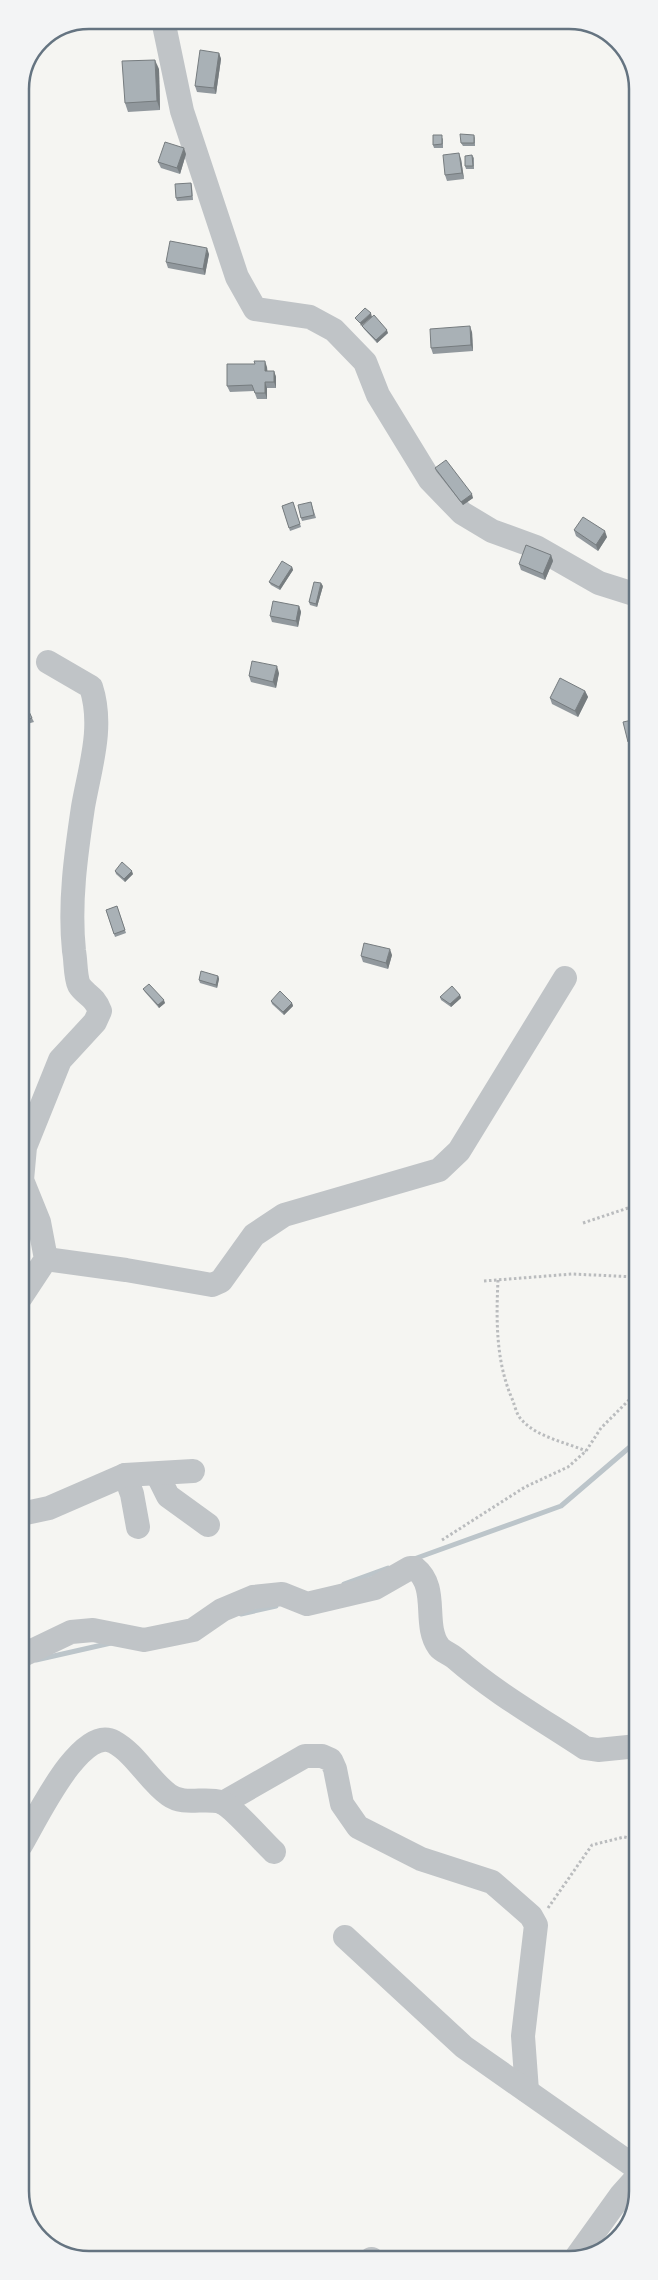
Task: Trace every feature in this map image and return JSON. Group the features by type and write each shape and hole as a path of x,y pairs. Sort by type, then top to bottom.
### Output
{"street":[{"path":"165,29 182,111 237,277 255,309 310,318 334,330 365,362 378,395 430,480 462,513 492,531 536,547 599,583 629,592"},
{"path":"29,1137 60,1060 94,1022 100,1011 96,1000 80,985 71,923 84,804 96,752 96,701 91,687 48,662"},
{"path":"46,1259 126,1270 212,1285 221,1281 254,1235 284,1215 439,1170 459,1151 565,978"},
{"path":"29,1196 40,1222 46,1259 29,1285"},
{"path":"29,1512 49,1508 125,1476 193,1470"},
{"path":"157,1474 160,1485 168,1496 208,1525"},
{"path":"125,1476 132,1494 138,1527"},
{"path":"29,1652 71,1632 93,1630 144,1640 193,1630 222,1610 253,1597 282,1594 307,1604 374,1588 410,1568 415,1568 426,1583 430,1596 435,1637 440,1648 476,1677 585,1748 598,1750 629,1747"},
{"path":"29,1832 71,1761 95,1740 102,1739 116,1742 170,1796 186,1801 208,1799 224,1803 274,1852"},
{"path":"224,1803 305,1756 322,1756 330,1760 335,1769 342,1804 358,1827 421,1859 492,1882 531,1916 536,1925 523,2036 527,2091"},
{"path":"345,1937 447,2033 629,2162"},
{"path":"582,2250 629,2186"}],"path":[{"path":"583,1224 629,1208"},
{"path":"484,1281 572,1274 629,1277"},
{"path":"498,1280 496,1314 499,1355 508,1391 520,1418 538,1433 586,1451"},
{"path":"442,1540 525,1487 568,1466 586,1451 601,1428 629,1401"},
{"path":"536,1925 592,1845 624,1837 629,1838"}],"building":[{"path":"200,50 219,53 214,88 195,86"},
{"path":"155,60 157,101 125,103 122,61"},
{"path":"460,134 474,135 474,143 461,143"},
{"path":"433,135 442,135 442,144 433,145"},
{"path":"165,142 184,148 177,168 158,162"},
{"path":"459,153 462,173 445,175 443,155"},
{"path":"472,155 473,166 465,166 465,156"},
{"path":"191,183 192,196 176,198 175,184"},
{"path":"170,241 207,248 203,269 166,262"},
{"path":"365,308 371,313 360,323 355,318"},
{"path":"374,315 387,330 376,340 362,326"},
{"path":"470,326 471,345 431,348 430,329"},
{"path":"254,361 265,361 265,371 274,371 274,382 265,382 265,393 255,393 252,385 227,386 227,364 255,364"},
{"path":"446,460 472,494 461,502 435,468"},
{"path":"293,502 300,524 289,528 282,506"},
{"path":"311,502 314,515 301,518 298,505"},
{"path":"583,517 605,531 596,545 574,530"},
{"path":"526,545 551,555 543,574 519,564"},
{"path":"282,561 292,567 279,587 269,582"},
{"path":"314,582 321,583 316,604 309,602"},
{"path":"273,601 299,606 296,621 270,616"},
{"path":"252,661 277,666 273,682 249,676"},
{"path":"560,678 585,691 575,711 550,698"},
{"path":"629,721 629,742 628,742 623,722"},
{"path":"122,862 132,871 124,879 115,871"},
{"path":"117,906 125,930 114,934 106,910"},
{"path":"364,943 390,949 386,963 361,956"},
{"path":"201,971 218,976 216,985 199,980"},
{"path":"149,984 164,1000 158,1005 143,989"},
{"path":"452,986 460,995 450,1004 440,997"},
{"path":"280,991 292,1003 283,1012 271,1001"}],"waterway":[{"path":"414,1559 561,1506 629,1448"},
{"path":"344,1584 388,1568"},
{"path":"241,1614 276,1606"},
{"path":"36,1660 111,1643"}]}
